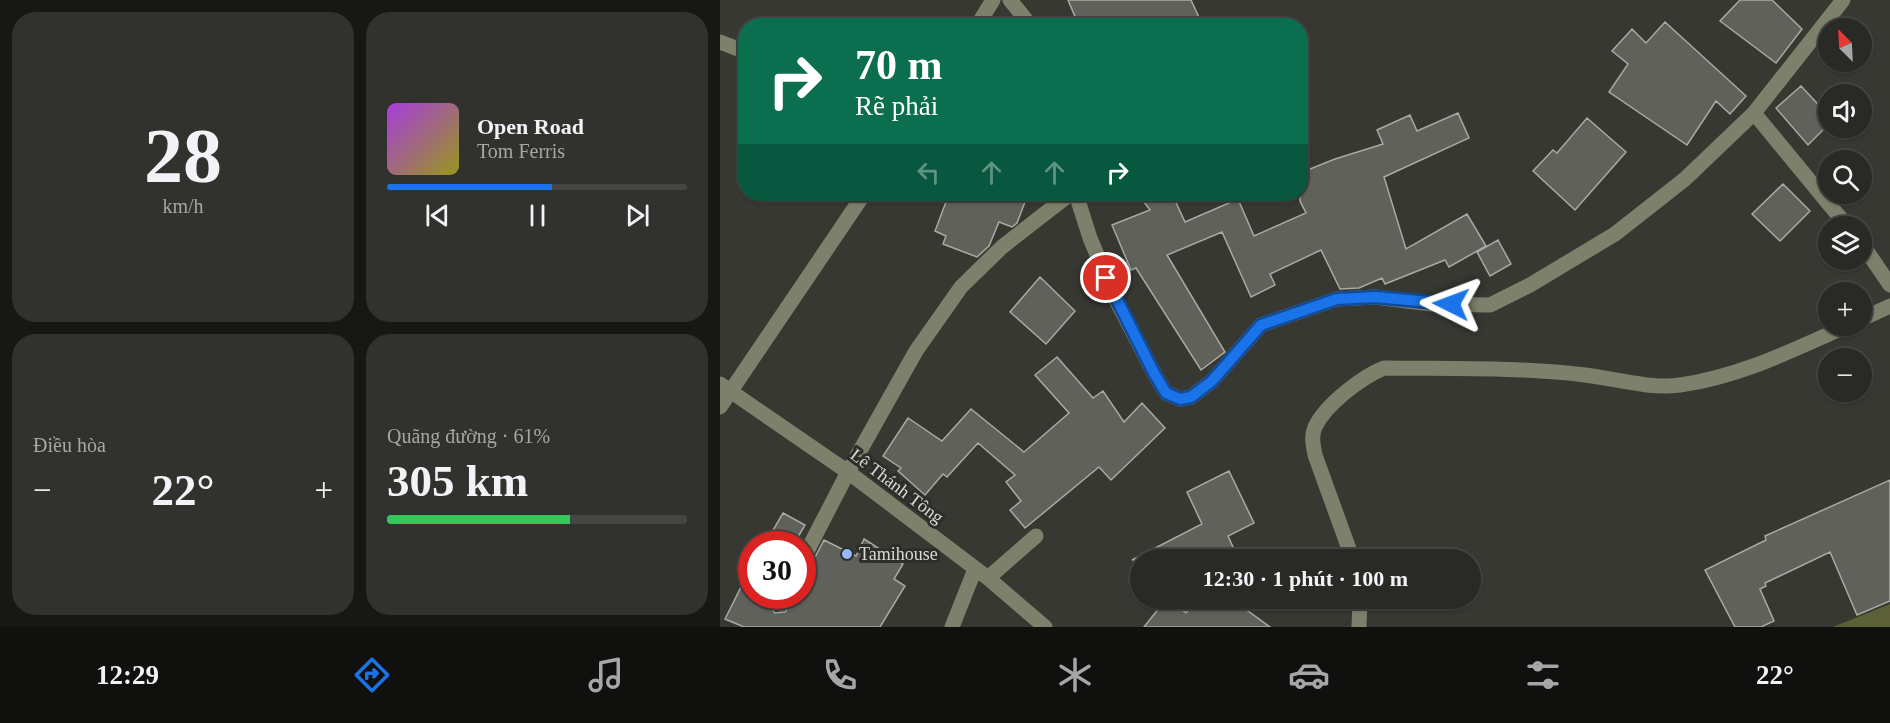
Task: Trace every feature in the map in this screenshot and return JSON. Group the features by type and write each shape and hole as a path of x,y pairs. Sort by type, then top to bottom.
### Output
{"street":[{"path":"981,18 993,0"},
{"path":"1010,0 1025,18"},
{"path":"1078,201 1090,238 1115,298 1166,393 1180,399 1191,397 1212,381 1261,325 1337,299 1375,297 1431,304 1490,305 1530,285 1615,234 1684,179 1754,113 1843,0"},
{"path":"720,42 738,49"},
{"path":"1754,113 1839,216"},
{"path":"720,407 725,387 859,201"},
{"path":"816,534 916,351 962,287 1002,248 1061,201"},
{"path":"1872,259 1890,285"},
{"path":"1872,314 1890,306"},
{"path":"1349,549 1315,455 1312,440 1316,426 1349,388 1367,375 1384,368 1515,371 1585,375 1658,387 1681,385 1747,370 1824,336"},
{"name":"Lê Thánh Tông","path":"725,387 848,472 981,574 1045,627"},
{"path":"952,627 981,574 1035,536"},
{"path":"1359,627 1360,609"}],"green space":[{"path":"1890,604 1890,627 1833,627"}],"building":[{"path":"1068,0 1191,0 1199,18 1076,18"},
{"path":"1740,0 1772,0 1802,29 1776,63 1720,21"},
{"path":"1665,22 1746,96 1730,114 1716,101 1687,145 1609,92 1628,64 1612,51 1632,29 1646,43"},
{"path":"1801,86 1818,104 1818,135 1808,145 1776,108"},
{"path":"1458,113 1469,138 1384,177 1406,249 1467,214 1486,246 1449,267 1445,260 1385,284 1382,278 1359,288 1340,289 1321,250 1270,274 1275,285 1251,297 1222,232 1167,255 1225,352 1201,370 1136,268 1131,270 1112,225 1150,210 1143,201 1175,201 1185,222 1233,201 1239,201 1254,236 1306,213 1300,201 1308,201 1308,170 1383,144 1377,130 1410,115 1417,131"},
{"path":"1587,118 1626,152 1575,210 1533,171 1553,150 1557,153"},
{"path":"1783,184 1810,211 1780,241 1752,214"},
{"path":"946,201 1025,201 1017,223 1012,227 999,222 989,246 977,257 943,244 946,236 935,231"},
{"path":"1498,240 1511,264 1490,276 1477,252"},
{"path":"1040,277 1075,311 1046,344 1010,312"},
{"path":"1057,357 1093,398 1103,391 1124,422 1142,403 1165,428 1111,480 1099,467 1025,528 1010,510 1021,501 1006,482 1015,475 978,443 947,477 943,474 925,495 898,471 901,468 883,456 908,418 942,441 971,409 1024,452 1069,413 1035,375"},
{"path":"1229,471 1254,523 1228,536 1233,547 1229,549 1153,549 1202,524 1187,492"},
{"path":"1890,480 1890,601 1857,615 1830,552 1765,583 1766,586 1760,589 1774,621 1761,627 1735,627 1705,570 1766,540 1765,536"},
{"path":"783,513 805,525 802,531 773,531"},
{"path":"864,539 903,564 894,579 905,586 880,627 744,627 725,619 738,593 738,609 772,609 775,613 785,612 787,609 816,609 816,555 824,540 856,556"},
{"path":"1158,609 1181,609 1186,613 1189,609 1245,609 1270,627 1144,627"}],"place":[{"name":"Tamihouse","path":"847,554"}],"route":[{"path":"1106,278 1166,393 1180,399 1191,397 1212,381 1261,325 1337,299 1375,297 1431,304 1451,304"}]}
